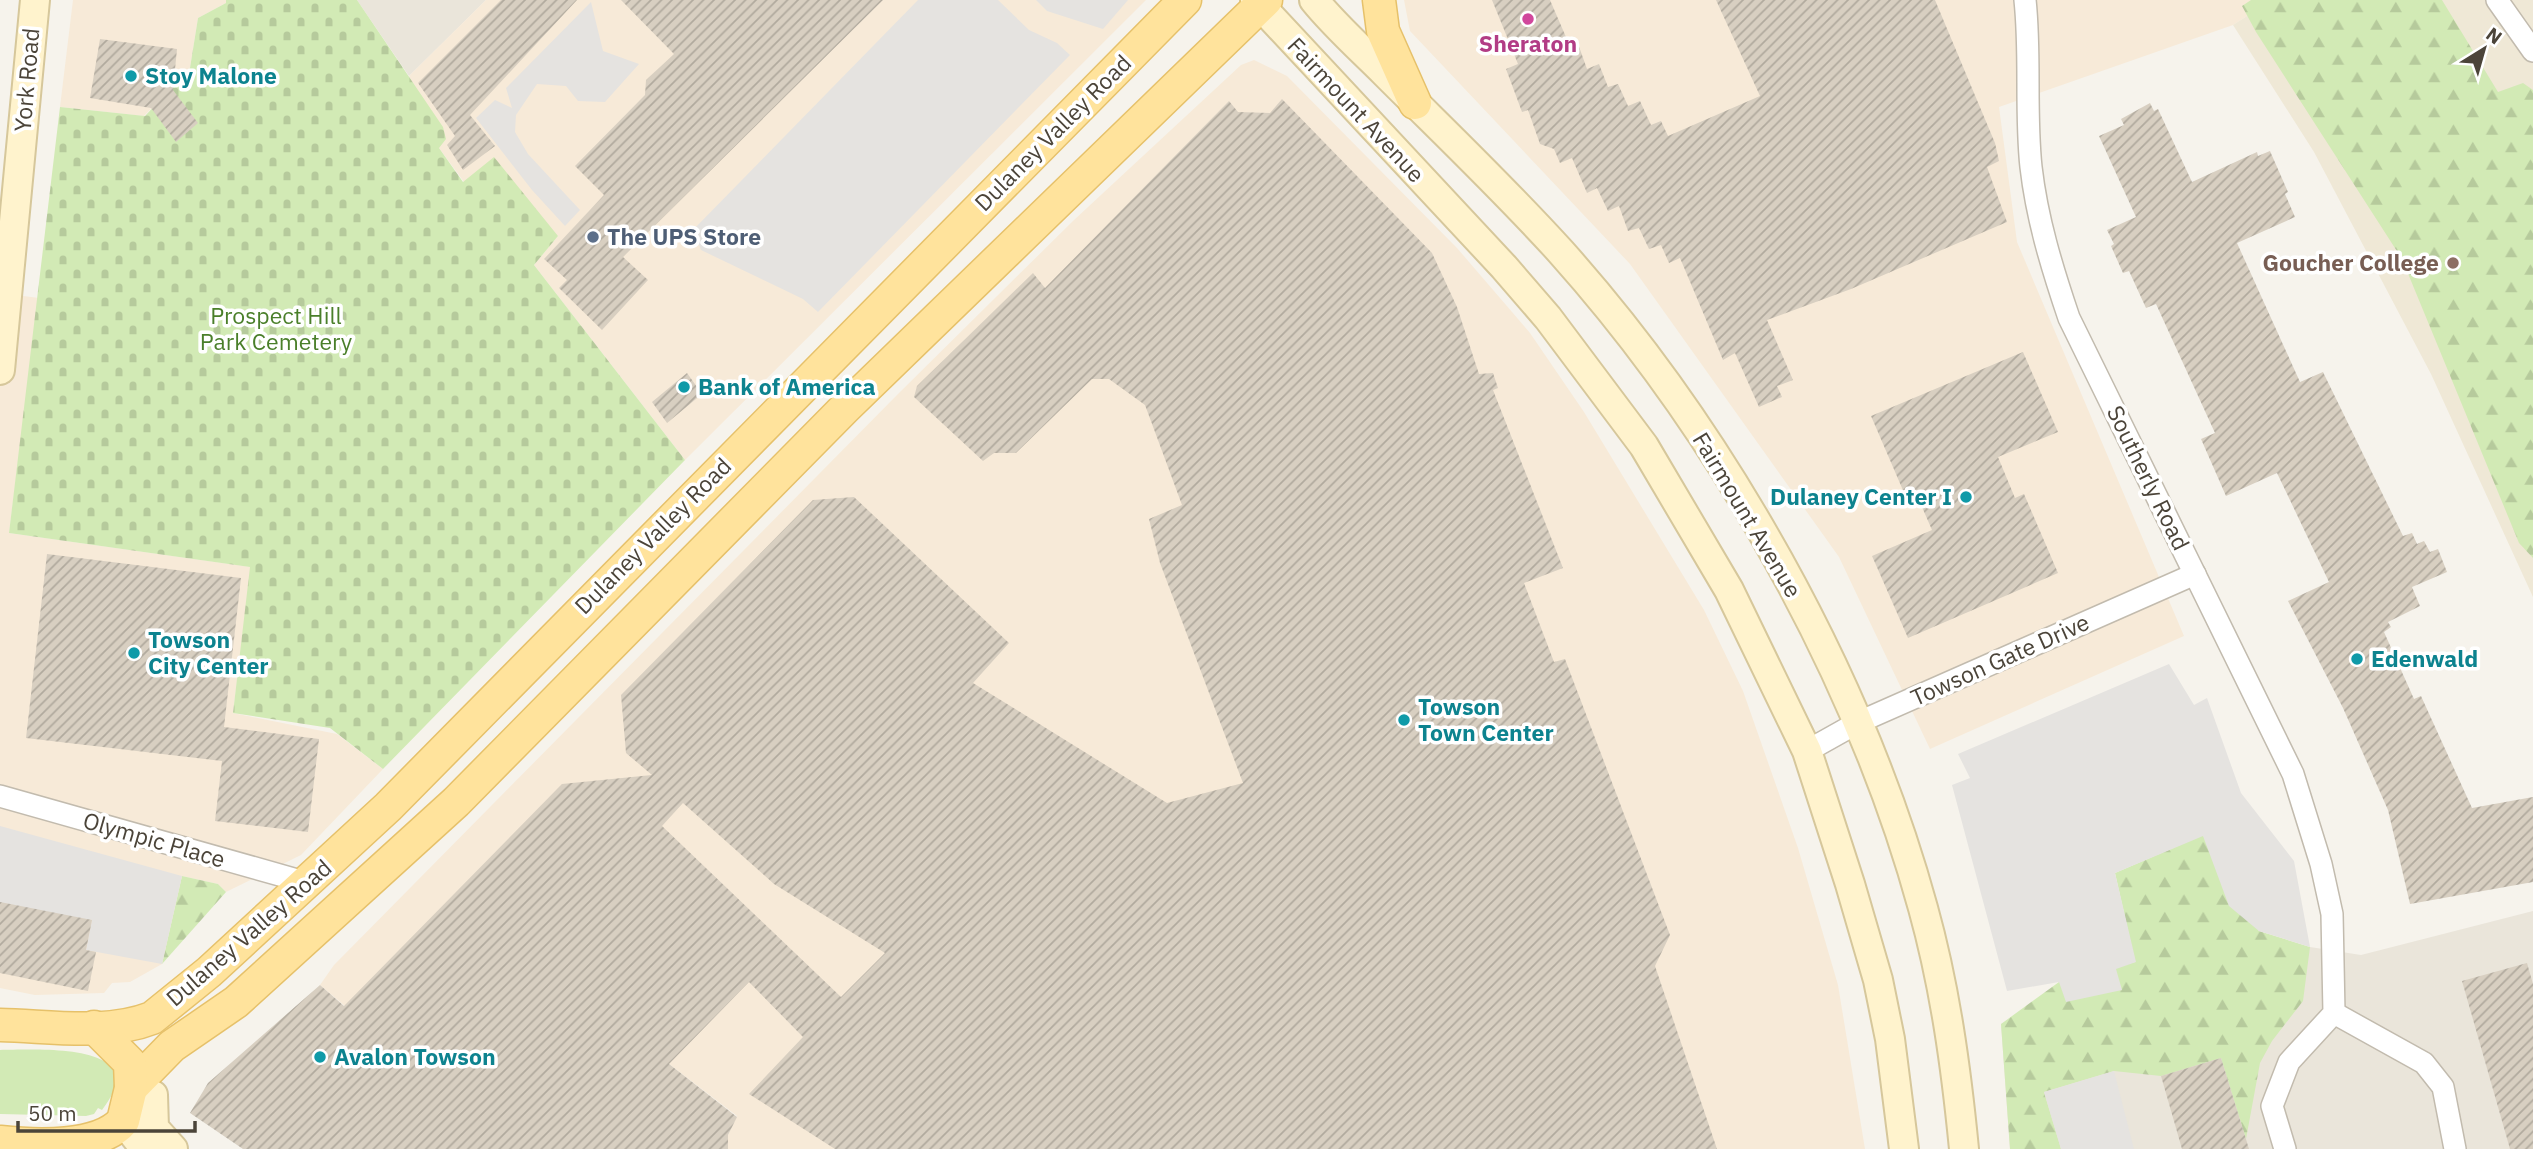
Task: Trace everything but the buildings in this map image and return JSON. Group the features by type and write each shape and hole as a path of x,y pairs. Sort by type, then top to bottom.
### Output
{"main road":[{"name":"York Road","path":"0,370 2,320 35,0"},
{"name":"Dulaney Valley Road","path":"0,1025 121,1026 152,1018 209,972 388,807 1185,0"},
{"name":"Fairmount Avenue","path":"1314,0 1560,251 1644,354 1699,433 1794,590 1857,723 1887,799 1923,907 1949,1019 1964,1149"},
{"path":"1379,0 1383,31 1415,103"},
{"name":"Dulaney Valley Road","path":"103,1144 134,1104 172,1046 236,1002 456,802 845,408 1260,2"},
{"name":"Fairmount Avenue","path":"1260,2 1504,267 1610,398 1644,446 1729,590 1807,751 1878,980 1891,1040 1904,1149"},
{"path":"0,225 17,186"},
{"path":"94,1027 130,1063 134,1104 145,1149"},
{"path":"134,1104 173,1149"},
{"path":"0,1142 30,1146 103,1144"}],"street":[{"name":"Southerly Road","path":"2025,0 2031,164 2039,222 2054,274 2069,318 2293,774 2321,864 2332,914 2334,1013"},
{"path":"2497,0 2533,51"},
{"name":"Towson Gate Drive","path":"1807,751 1857,723 2195,574"},
{"name":"Olympic Place","path":"0,796 308,883"},
{"path":"2285,1149 2273,1106 2289,1062 2334,1013 2424,1063 2443,1087 2455,1149"}],"shaded area":[{"path":"73,0 226,0 226,3 198,18 190,68 144,116 60,107"},
{"path":"357,0 486,0 409,76"},
{"path":"486,0 1146,0 685,460 534,265 558,236 464,182 439,148 409,76"},
{"path":"918,0 998,0 1029,30 1057,43 1070,55 818,312 803,299 701,250 693,230"},
{"path":"1036,0 1128,0 1103,29 1047,11"},
{"path":"1404,0 2272,0 2233,25 1999,107 2017,242 2184,636 1930,749 1839,557 1630,264 1410,31"},
{"name":"Goucher College","path":"2272,0 2533,0 2533,597 2431,374 2314,152 2233,25"},
{"path":"591,2 603,51 639,64 605,102 578,101 566,86 537,84 516,115 515,132 528,154 580,210 565,226 532,190 476,118 495,100 512,108 506,88"},
{"name":"Towson Town Center","path":"1254,60 1287,76 1457,248 1530,333 1584,412 1704,610 1743,691 1798,848 1838,985 1865,1149 728,1149 728,1135 737,1116 669,1064 389,1043 320,985 334,965 898,394 1074,220 1241,65"},
{"path":"0,293 39,298 9,533 251,567 233,713 337,734 383,769 301,855 226,892 218,884 182,876 162,964 130,982 112,983 104,993 35,995 0,988"},
{"path":"2169,664 2194,705 2207,698 2241,793 2294,861 2310,947 2259,931 2229,906 2203,836 2115,873 2136,962 2116,969 2122,990 2066,1002 2059,982 2007,991 1952,785 1970,778 1958,754"},
{"path":"0,826 182,876 162,964 86,950 92,920 0,907"},
{"path":"2533,911 2533,1149 2010,1149 2001,1024 2310,947 2361,955"},
{"path":"2114,1071 2134,1149 2061,1149 2044,1092"}],"green space":[{"name":"Prospect Hill Park Cemetery","path":"226,0 357,0 443,127 446,139 439,148 463,182 494,157 558,236 534,265 685,460 383,769 330,728 233,713 250,567 9,533 60,107 145,116 190,68 198,18 226,3"},
{"name":"Goucher College","path":"2251,0 2442,0 2498,92 2523,83 2533,90 2533,558 2519,543 2402,259 2256,32 2242,6"},
{"path":"2203,835 2259,931 2310,947 2303,1001 2272,1041 2260,1063 2246,1139 2221,1058 2161,1076 2114,1071 2044,1092 2061,1149 2010,1149 2001,1024 2059,982 2135,962 2115,873"},
{"path":"182,876 218,884 226,892 162,964"},
{"path":"0,1050 85,1054 103,1061 114,1072 115,1088 102,1110 98,1108 94,1114 86,1116 0,1114"}],"place":[{"name":"Sheraton","path":"1528,19"},
{"name":"Stoy Malone","path":"131,76"},
{"name":"The UPS Store","path":"593,237"},
{"name":"Goucher College","path":"2453,263"},
{"name":"Bank of America","path":"684,387"},
{"name":"Dulaney Center I","path":"1966,497"},
{"name":"Towson City Center","path":"134,653"},
{"name":"Edenwald","path":"2357,659"},
{"name":"Towson Town Center","path":"1404,720"},
{"name":"Avalon Towson","path":"320,1057"}]}
